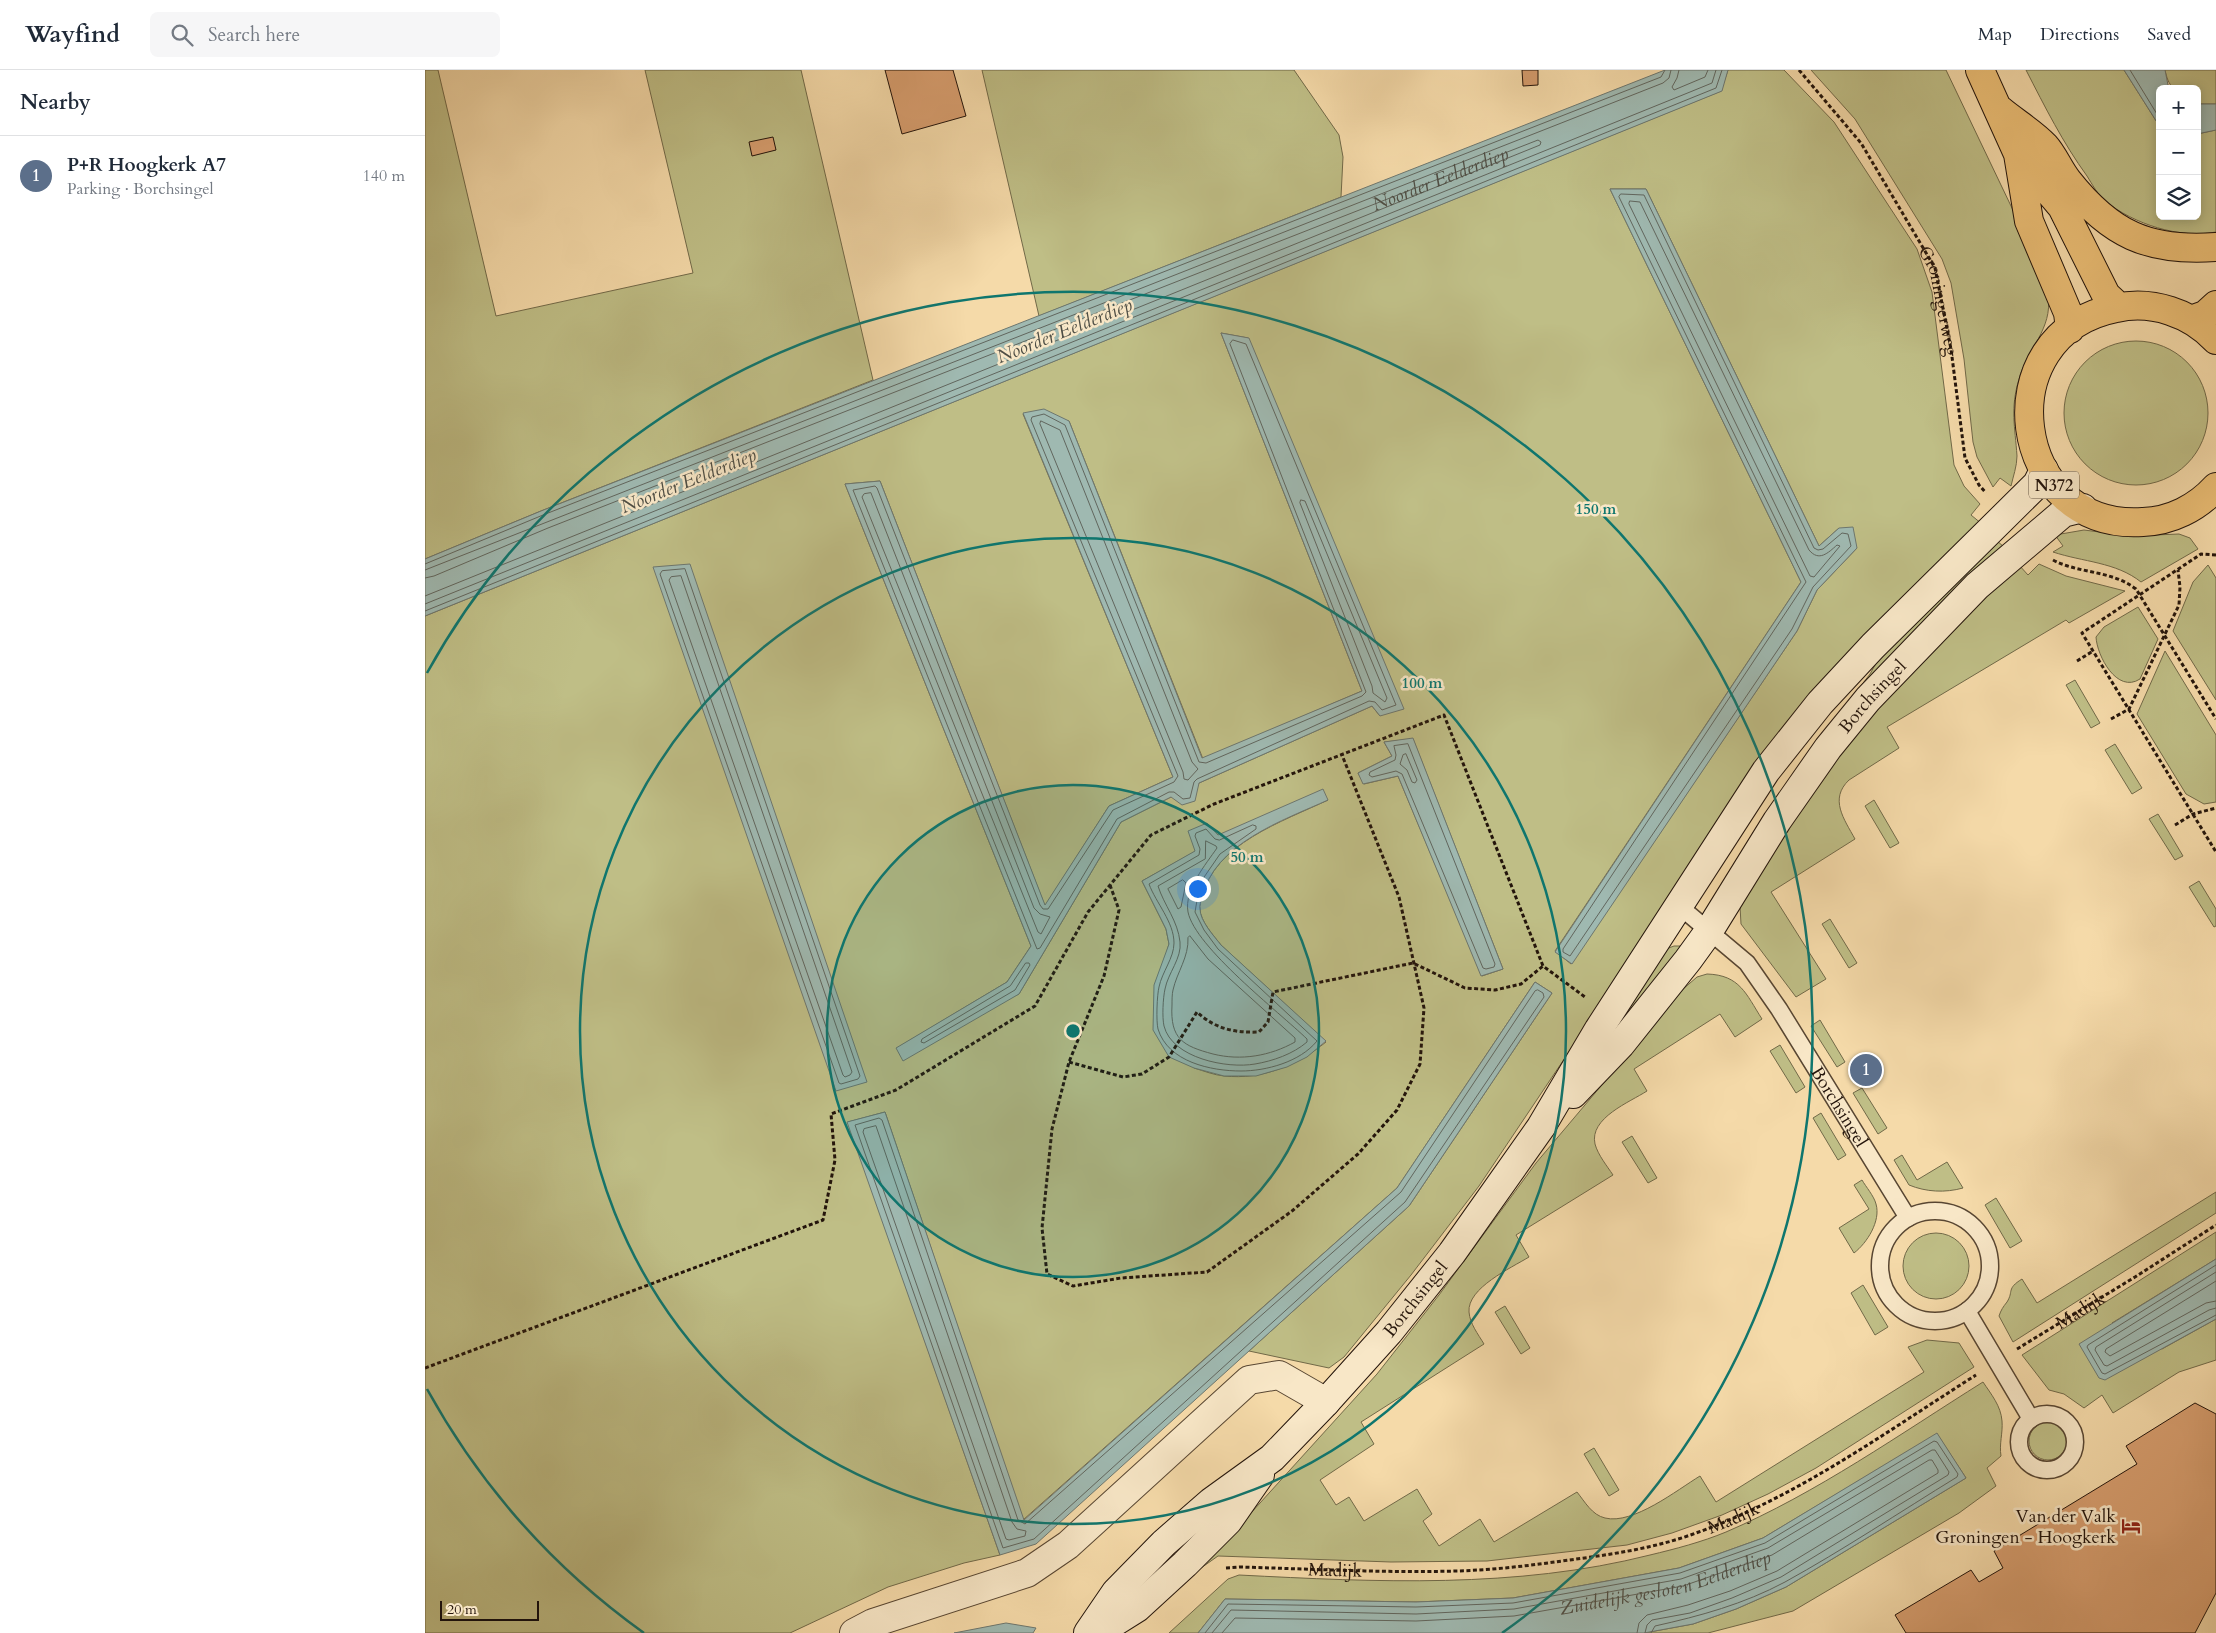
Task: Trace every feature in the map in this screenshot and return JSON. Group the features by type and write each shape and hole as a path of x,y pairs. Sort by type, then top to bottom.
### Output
{"main road":[{"path":"1980,70 2018,154 2062,207 2106,295 2119,307"},
{"path":"1997,108 2045,146 2067,179 2092,209 2110,223 2129,235 2154,244 2179,248 2216,247"},
{"path":"2018,154 2029,221 2068,313 2070,329"},
{"path":"2191,320 2205,315 2216,305"},
{"name":"N372","path":"2215,494 2180,514 2153,521 2135,523 2099,516 2083,508 2060,491 2044,470 2035,453 2030,436 2028,417 2029,399 2036,372 2045,356 2056,341 2070,329 2093,315 2119,307 2156,307 2191,320 2216,340"},
{"name":"Borchsingel","path":"1097,1633 1137,1608 1228,1521 1272,1458 1389,1332 1452,1253 1541,1127 1599,1029 1766,771 1820,703 1873,646 2037,484 2044,470"},
{"name":"Borchsingel","path":"1541,1127 1621,1044 1709,931 1777,821 1833,741 1869,699 1913,650 1977,586 2032,544 2063,513 2083,508"},
{"path":"854,1633 873,1623 1027,1573 1068,1545 1249,1380 1279,1375 1326,1402"},
{"name":"Borchsingel","path":"1088,1633 1116,1592 1164,1543 1211,1502 1272,1458"}],"lane":[{"name":"Borchsingel","path":"1679,905 1747,963 1779,1009 1908,1218"},
{"path":"1926,1211 1943,1211 1959,1216 1972,1225 1982,1238 1989,1253 1990,1270 1987,1283 1979,1301 1967,1311 1951,1319 1935,1322 1926,1321 1904,1313 1892,1301 1883,1287 1879,1271 1880,1254 1886,1239 1897,1226 1908,1218 1926,1211"},
{"path":"1967,1311 2031,1418"}],"path":[{"name":"Groningerweg","path":"1799,70 1861,143 1935,268 1947,324 1965,458 1979,485 2006,515"},
{"path":"2032,544 2049,558 2064,566 2102,573 2122,580 2136,588 2216,719"},
{"path":"2216,554 2201,554 2082,633 2216,852"},
{"path":"2111,719 2129,709 2179,606 2180,587 2178,570"},
{"path":"2077,661 2093,651"},
{"path":"425,1368 823,1220 835,1160 831,1114 896,1090 1035,1006 1088,912 1151,835 1214,804 1444,715 1543,966 1591,1002"},
{"path":"1110,885 1119,910 1106,966 1069,1062 1052,1129 1042,1228 1047,1274 1073,1286 1121,1278 1207,1272 1292,1211 1358,1154 1397,1110 1420,1064 1424,1008 1399,897 1342,755"},
{"path":"2175,825 2193,814 2216,808"},
{"path":"1069,1062 1123,1077 1142,1074 1169,1056 1197,1012 1206,1020 1226,1030 1259,1032 1268,1022 1273,992 1413,963 1465,988 1495,990 1521,984 1543,966"},
{"name":"Madijk","path":"1223,1570 1231,1566 1361,1571 1457,1571 1518,1567 1617,1554 1654,1546 1696,1533 1738,1516 1811,1480 1997,1361 2216,1225"}],"shaded area":[{"path":"425,70 438,70 496,316 693,273 645,70 801,70 873,380 541,511 425,559"},
{"path":"982,70 1294,70 1339,135 1343,157 1341,197 1039,316"},
{"path":"1728,70 1784,70 1834,122 1917,249 1932,292 1954,465 1964,486 1980,504 1971,515 1982,524 1638,949 1479,1186 1411,1275 1344,1357 1329,1368 1249,1351 1409,1206 1552,993 1535,982 1397,1188 1023,1520 885,1112 848,1122 1000,1555 964,1563 888,1587 790,1633 425,1633 425,616 1721,91","holes":["1610,189 1646,189 1819,546 1839,528 1857,548 1817,590 1797,631 1571,964 1555,951 1801,582","1221,333 1248,338 1380,716 1372,706 1199,783 1121,822 1019,994 897,1048 1007,982 1031,946 845,484 880,481 1045,906 1109,806 1173,777 1023,414 1069,421 1203,759 1362,691","1413,739 1503,969 1482,976 1398,776 1364,784 1358,773 1392,756 1384,742","1328,800 1272,826 1235,849 1220,863 1209,879 1200,905 1205,923 1221,945 1326,1042 1303,1058 1279,1069 1252,1076 1238,1077 1213,1074 1194,1068 1163,965 1169,944 1166,929 1142,881 1196,851"]},
{"path":"1811,70 1946,70 2022,229 2048,296 2049,308 2047,319 2023,368 2016,390 2014,418 2017,460 2011,486 2000,478 1993,487 1977,457 1973,442 1964,359 1951,283 1942,259 1855,119"},
{"path":"2026,70 2124,70 2156,121 2156,220 2201,220 2201,133 2216,130 2216,232 2202,234 2187,233 2157,228 2129,217 2105,201 2070,151"},
{"path":"2165,70 2216,70 2216,104 2201,104 2201,85 2171,85"},
{"path":"2136,341 2164,346 2187,362 2203,385 2208,413 2203,441 2187,464 2164,480 2136,485 2108,480 2085,464 2069,441 2064,413 2069,385 2085,362 2108,346"},
{"path":"2084,530 2130,536 2179,534 2190,538 2198,549 2141,582 2131,575 2110,566 2053,552 2063,546 2055,535"},
{"path":"1996,540 2004,547 1714,903 1711,901 1756,828 1800,765 1870,674 1884,649"},
{"path":"2039,564 2066,576 2125,591 2069,623 2066,620 1887,727 1899,748 1849,780 1840,794 1840,809 1855,839 1771,892 1826,979 1796,997 1741,924 1740,906 1756,874 1847,741 1933,648 2019,565 2028,575"},
{"path":"2208,565 2216,578 2216,700 2173,631 2193,582"},
{"path":"2138,607 2158,639 2140,679 2132,682 2124,681 2116,677 2104,663 2096,637 2104,627"},
{"path":"2165,651 2216,735 2216,802 2204,804 2186,794 2137,714"},
{"path":"2075,680 2100,723 2091,728 2066,685"},
{"path":"2115,744 2142,788 2132,794 2105,750"},
{"path":"1874,800 1899,843 1890,848 1865,806"},
{"path":"2158,814 2183,856 2175,860 2149,819"},
{"path":"2199,881 2216,909 2216,926 2214,927 2189,887"},
{"path":"1830,919 1857,963 1849,968 1822,924"},
{"path":"1680,946 1682,949 1610,1041 1604,1037 1666,949"},
{"path":"1707,974 1718,975 1735,982 1746,994 1762,1019 1735,1037 1720,1014 1634,1069 1647,1091 1612,1112 1598,1126 1595,1135 1595,1144 1598,1152 1613,1175 1516,1235 1529,1257 1482,1287 1470,1303 1471,1321 1484,1344 1361,1422 1374,1444 1320,1480 1336,1505 1349,1497 1364,1521 1417,1489 1432,1514 1423,1521 1439,1546 1480,1519 1494,1542 1577,1492 1596,1514 1605,1518 1616,1519 1654,1505 1700,1476 1716,1502 1924,1372 1908,1347 1927,1340 1959,1343 1974,1367 1816,1468 1768,1494 1722,1515 1672,1533 1627,1545 1487,1561 1391,1562 1218,1556 1201,1568 1199,1567 1231,1535 1377,1374 1439,1295 1536,1163 1682,990 1697,977"},
{"path":"1820,1020 1845,1062 1837,1067 1811,1026"},
{"path":"1780,1045 1805,1087 1796,1093 1770,1051"},
{"path":"1862,1088 1887,1128 1878,1134 1853,1093"},
{"path":"1821,1113 1846,1155 1838,1160 1813,1118"},
{"path":"1632,1136 1657,1178 1648,1183 1622,1142"},
{"path":"1902,1155 1917,1180 1947,1162 1963,1188 1936,1191 1909,1185 1894,1160"},
{"path":"1862,1180 1875,1201 1877,1211 1872,1231 1864,1244 1854,1253 1839,1228 1869,1209 1854,1185"},
{"path":"2216,1192 2216,1213 2013,1342 1999,1316 2012,1288 2017,1282 2022,1279 2037,1303"},
{"path":"1996,1198 2022,1241 2010,1248 1985,1205"},
{"path":"2216,1232 2216,1259 2112,1323 2162,1349 2216,1319 2216,1360 2179,1372 2113,1413 2102,1395 2084,1408 2064,1394 2049,1390 2022,1355"},
{"path":"1936,1233 1949,1236 1959,1243 1966,1253 1969,1266 1966,1279 1959,1289 1949,1296 1936,1299 1923,1296 1913,1289 1906,1279 1903,1266 1906,1253 1913,1243 1923,1236"},
{"path":"1863,1285 1888,1327 1875,1335 1851,1293"},
{"path":"1505,1306 1530,1348 1521,1354 1495,1312"},
{"path":"1983,1382 1998,1405 2002,1421 2001,1456 1987,1468 1996,1486 1959,1513 1793,1611 1708,1633 1644,1633 1693,1624 1736,1609 1786,1587 1966,1478 1937,1434 1763,1538 1679,1568 1513,1598 1416,1602 1225,1599 1198,1633 1169,1633 1228,1579 1239,1575 1394,1581 1497,1578 1599,1566 1679,1548 1726,1532 1793,1499 1857,1462"},
{"path":"2048,1422 2055,1423 2061,1428 2066,1434 2066,1448 2061,1454 2055,1459 2048,1460 2041,1459 2035,1454 2030,1448 2029,1441 2030,1434 2035,1428 2041,1423"},
{"path":"1594,1448 1619,1490 1609,1496 1584,1454"}],"water":[{"name":"Noorder Eelderdiep","path":"1665,70 1728,70 1722,91 425,616 425,559 541,511"},
{"path":"2124,70 2165,70 2168,85 2156,85 2156,121"},
{"path":"2201,104 2216,104 2216,130 2201,133"},
{"path":"1610,189 1646,189 1819,546 1839,528 1853,527 1857,548 1817,590 1797,631 1572,964 1555,952 1801,582"},
{"path":"1221,333 1249,338 1404,709 1380,716 1372,706 1199,783 1195,801 1182,805 1171,797 1121,822 1019,994 903,1061 896,1048 1007,982 1031,946 845,484 880,481 1045,905 1109,806 1173,777 1023,413 1044,409 1069,421 1202,758 1362,691"},
{"path":"690,564 867,1082 836,1091 653,567"},
{"path":"1413,738 1503,969 1481,976 1398,776 1363,784 1358,773 1392,756 1384,742"},
{"path":"1323,789 1328,800 1291,816 1253,836 1220,863 1209,879 1200,908 1205,923 1221,945 1326,1041 1307,1057 1287,1067 1256,1076 1224,1076 1194,1068 1169,1057 1153,1030 1154,985 1169,944 1166,929 1142,881 1195,851 1188,831 1207,823 1218,835"},
{"path":"1535,982 1552,993 1409,1206 1036,1544 1000,1555 847,1122 885,1112 1024,1520 1397,1188"},
{"path":"2216,1259 2216,1319 2105,1380 2099,1378 2079,1344"},
{"name":"Zuidelijk gesloten Eelderdiep","path":"1937,1433 1966,1478 1786,1587 1736,1609 1693,1624 1644,1633 1198,1633 1225,1599 1416,1602 1513,1598 1679,1568 1763,1538"},
{"path":"1006,1623 1036,1628 1033,1633 954,1633"}],"building":[{"path":"885,70 953,70 966,116 902,134"},
{"path":"1522,70 1538,70 1538,85 1523,86"},
{"path":"773,137 776,150 752,156 749,142"},
{"path":"2195,1403 2216,1414 2216,1593 2195,1633 1906,1633 1895,1615 1971,1570 1979,1582 2003,1568 1994,1551 2137,1464 2126,1446"}],"place":[{"name":"P+R Hoogkerk A7","path":"1866,1070"},
{"name":"Van der Valk Groningen - Hoogkerk","path":"2131,1526"}]}
